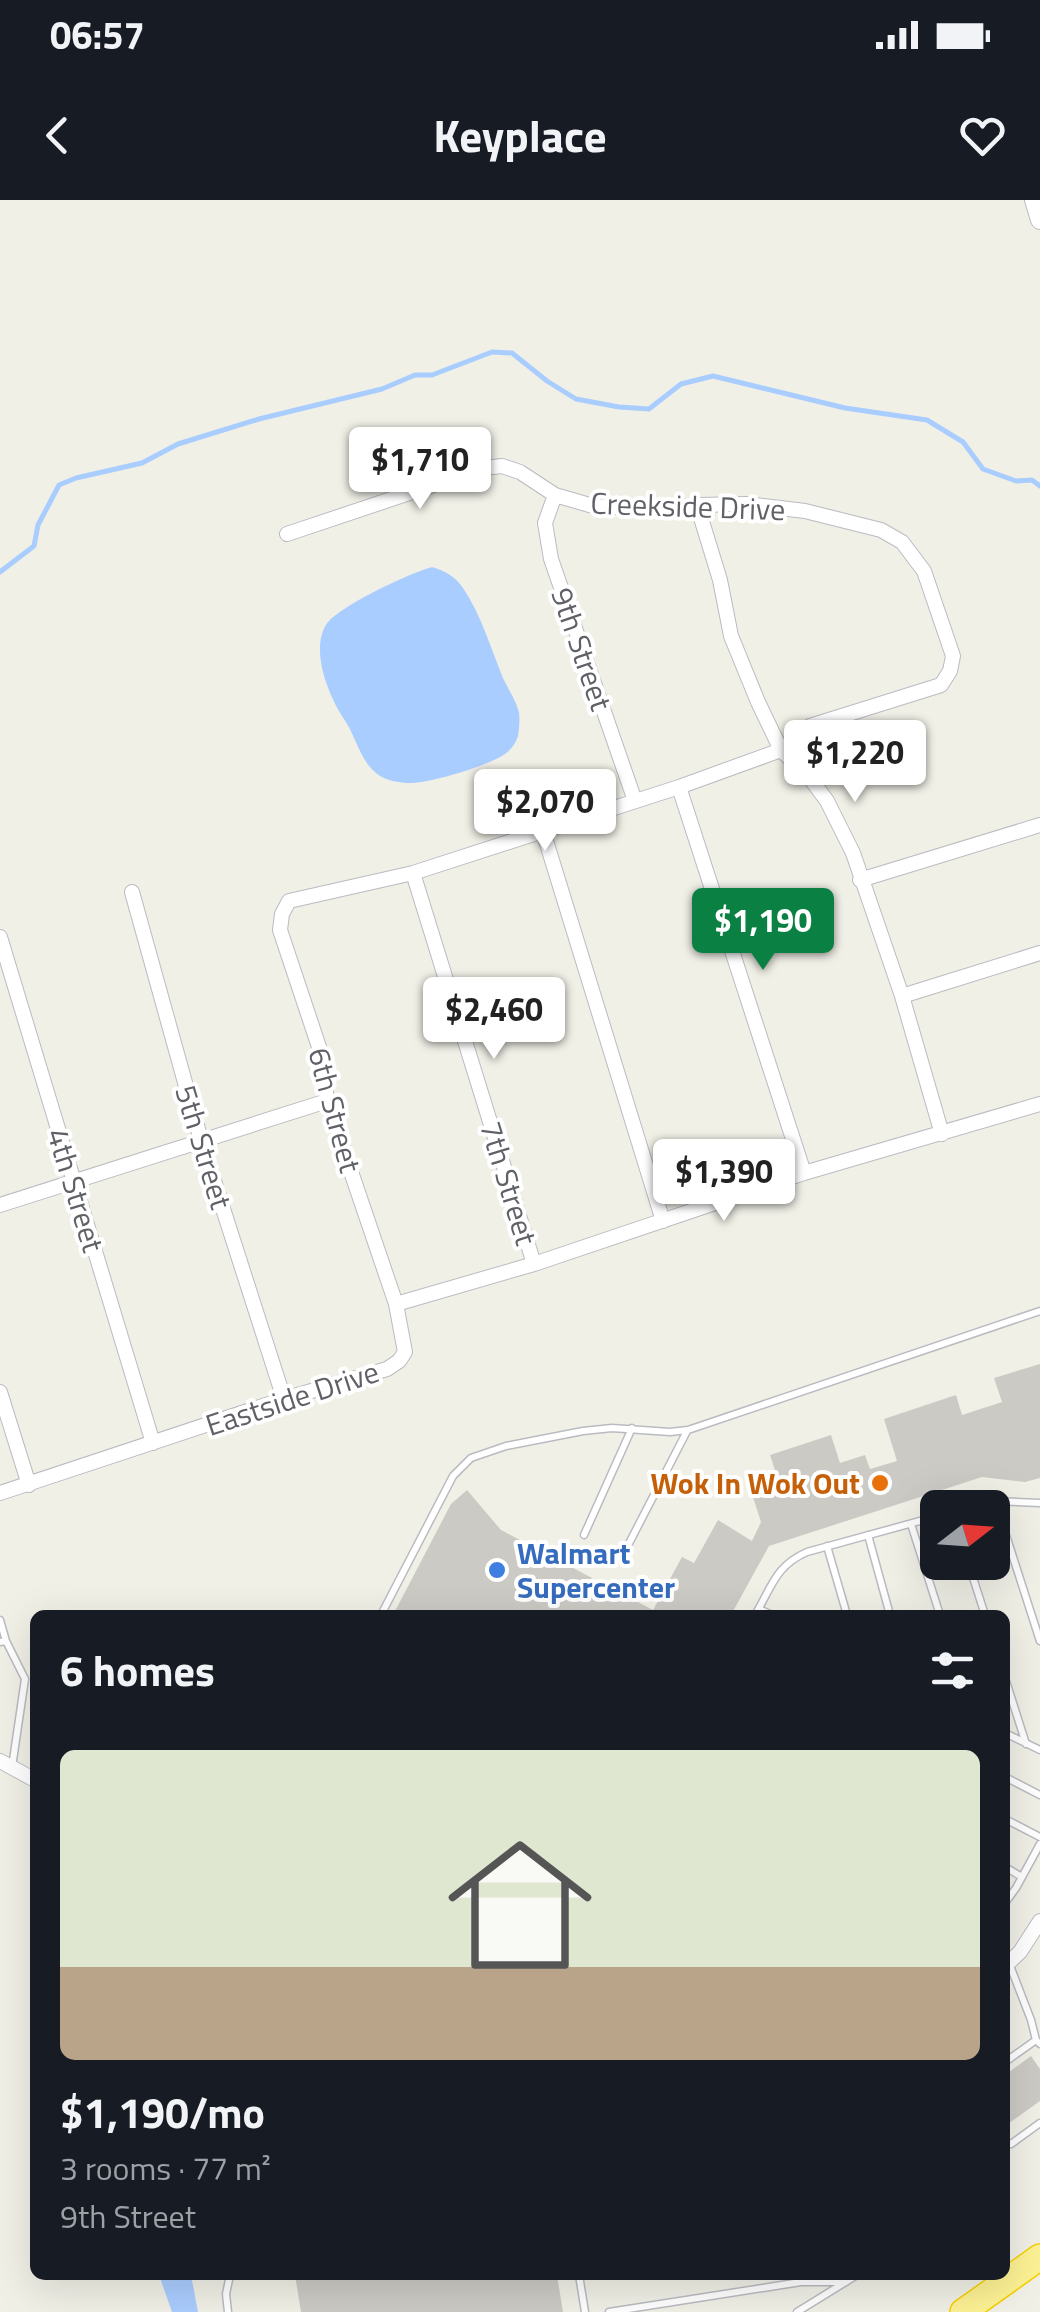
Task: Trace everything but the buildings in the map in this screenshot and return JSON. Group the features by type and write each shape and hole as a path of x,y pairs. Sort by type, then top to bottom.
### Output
{"highway":[{"path":"1010,2279 1040,2258"},
{"path":"963,2312 1009,2280"}],"street":[{"path":"1034,200 1040,220"},
{"name":"Creekside Drive","path":"287,534 484,468 502,466 520,472 555,495 593,506 664,510 746,504 805,510 881,530 902,542 924,572 953,656 950,671 941,685 810,726 781,750"},
{"name":"9th Street","path":"555,495 545,523 551,559 635,801"},
{"path":"698,505 720,580 731,636 781,750 828,801 853,853 902,996 942,1134"},
{"path":"413,873 680,787 781,750"},
{"path":"680,787 804,1174"},
{"path":"860,880 1040,825"},
{"path":"543,831 663,1221"},
{"name":"6th Street","path":"396,1304 327,1102 322,1056 280,930 289,901 413,873"},
{"name":"7th Street","path":"413,873 534,1264"},
{"name":"5th Street","path":"132,892 201,1140 284,1399"},
{"name":"4th Street","path":"0,936 153,1443"},
{"path":"902,996 1040,952"},
{"path":"0,1205 327,1102"},
{"path":"396,1304 534,1264 804,1174 1040,1104"},
{"name":"Eastside Drive","path":"0,1493 387,1368 405,1352 396,1304"},
{"path":"0,1392 29,1486"},
{"path":"6,1764 30,1777"},
{"path":"1010,1962 1038,1931"}],"lane":[{"path":"384,1610 453,1476 471,1458 506,1446 583,1431 688,1430 1040,1311"},
{"path":"584,1535 632,1428"},
{"path":"623,1555 688,1430"},
{"path":"1010,1502 1040,1503"},
{"path":"758,1610 791,1559 920,1522"},
{"path":"912,1524 938,1610"},
{"path":"868,1536 889,1610"},
{"path":"828,1546 845,1610"},
{"path":"1010,1548 1040,1641"},
{"path":"974,1580 983,1610"},
{"path":"0,1620 3,1641 24,1678 6,1764"},
{"path":"1010,1694 1026,1744"},
{"path":"1010,1736 1040,1750"},
{"path":"1010,1780 1040,1795"},
{"path":"1010,1822 1040,1840 1010,1895"},
{"path":"1010,1870 1022,1877"},
{"path":"1010,1972 1038,2042 1010,2059"},
{"path":"1010,2144 1040,2123"},
{"path":"228,2312 229,2280"},
{"path":"581,2280 584,2312"},
{"path":"797,2312 849,2280"},
{"path":"609,2312 800,2282 846,2282"}],"water":[{"path":"432,567 457,580 475,609 518,709 518,736 507,752 486,764 431,780 398,782 373,771 359,750 327,686 320,647 326,625 344,609"},
{"path":"161,2280 192,2280 198,2312 172,2312"}],"waterway":[{"path":"0,572 34,546 38,525 59,485 142,463 178,444 259,419 382,389 415,375 432,375 492,352 512,353 576,399 619,407 649,409 681,384 713,376 845,408 927,420 963,442 983,469 1016,481 1032,480 1040,486"}],"place":[{"name":"Wok In Wok Out","path":"880,1483"},
{"name":"Walmart Supercenter","path":"497,1570"}]}
